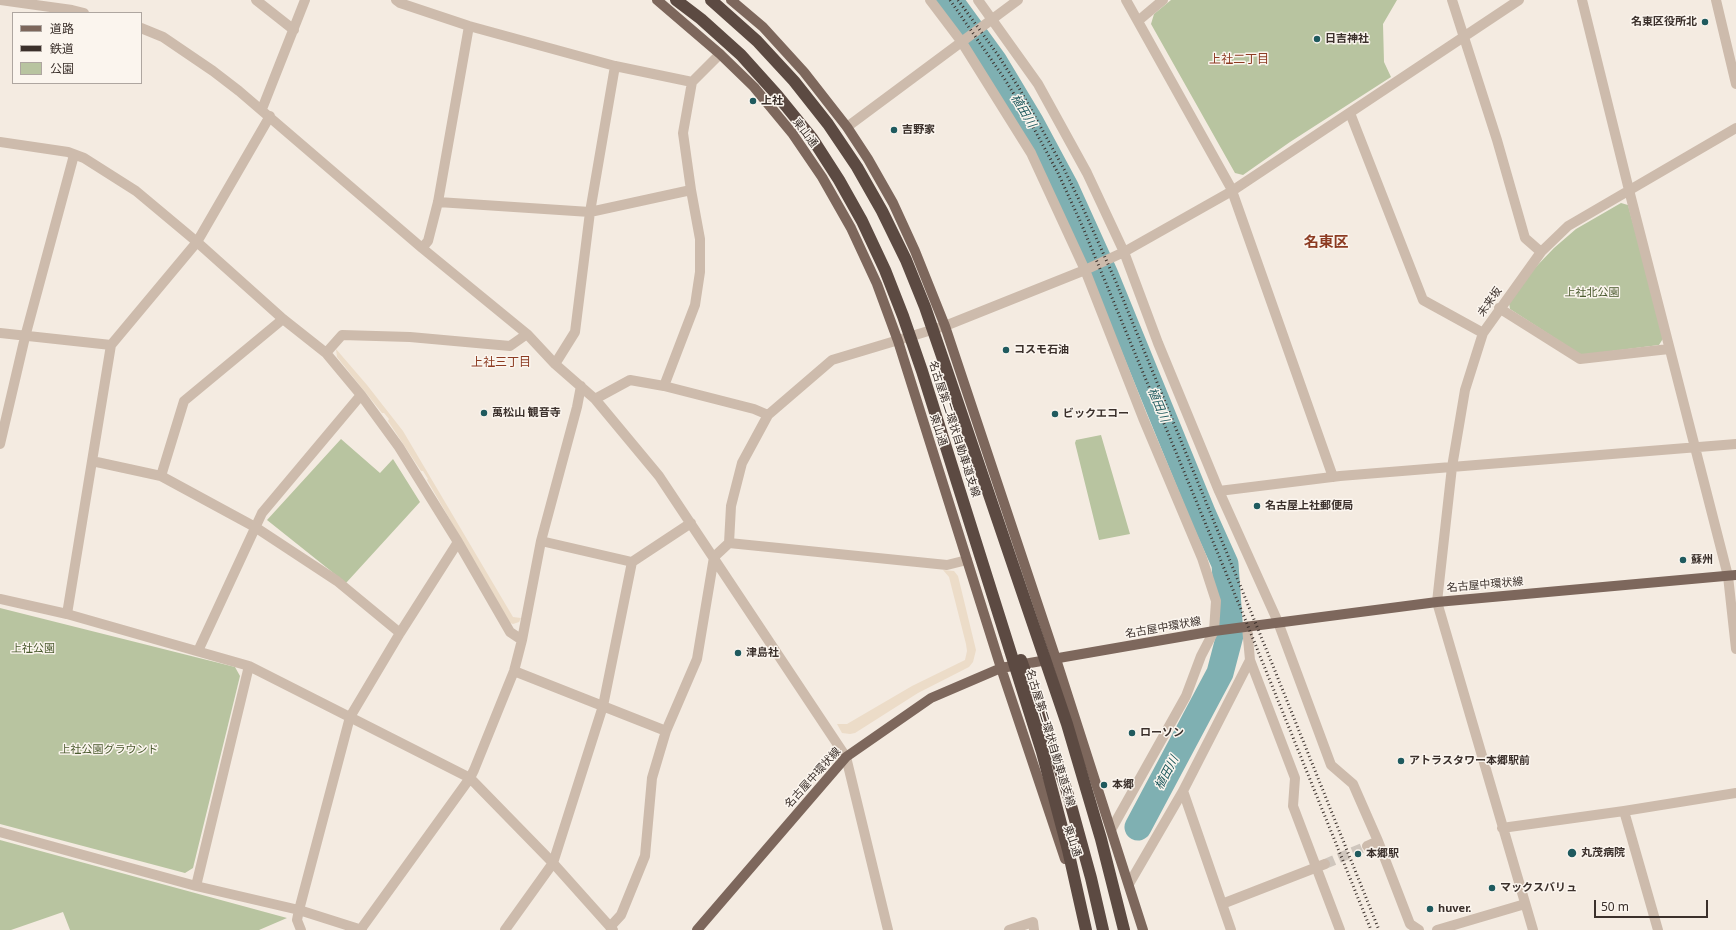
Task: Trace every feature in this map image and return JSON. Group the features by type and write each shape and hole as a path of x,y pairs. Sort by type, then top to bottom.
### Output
{"highway":[{"name":"名古屋第二環状自動車道支線","path":"676,0 741,56 777,95 812,138 839,180 862,221 885,270 903,316 977,544 1056,801 1086,930"},
{"name":"名古屋第二環状自動車道支線","path":"711,0 757,41 794,81 828,124 857,167 882,211 902,253 925,307 945,364 1067,724 1124,930"},
{"path":"977,544 1053,749 1080,837 1103,930"},
{"path":"1084,781 1133,930"}],"main road":[{"name":"東山通","path":"657,0 720,54 754,88 792,133 822,177 850,228 877,284 898,341 1001,668 1069,870 1086,930"},
{"path":"732,0 763,27 804,72 847,127 868,159 893,203 915,251 945,326 1056,659 1143,930"},
{"name":"名古屋中環状線","path":"697,930 846,757 931,698 1001,668 1219,630 1278,622 1437,602 1732,576"}],"street":[{"path":"0,0 78,12"},
{"path":"256,0 294,30"},
{"path":"67,614 111,345 197,242 266,112 305,0"},
{"path":"396,0 400,3 469,26 615,66 692,82"},
{"path":"930,0 964,39 1030,153 1088,269 1143,418 1202,558 1216,601 1219,630 1201,656 1186,696 1111,830"},
{"path":"978,0 993,19 1042,91 1087,173 1124,252 1158,342 1219,490 1278,622 1331,765 1353,784 1378,841 1410,924 1419,930"},
{"path":"847,127 1018,0"},
{"path":"1126,0 1232,191 1332,477"},
{"path":"1138,21 1163,0"},
{"path":"1452,0 1498,140 1525,238 1541,252"},
{"path":"0,599 67,614 250,666 470,778 553,863 612,928 621,915 645,856 652,778 666,731 697,659 714,557 729,543 731,506 742,463 768,415 832,360 945,326 1088,269 1124,252 1232,191 1519,0"},
{"path":"1582,0 1694,448 1732,576 1736,649"},
{"path":"1716,0 1736,84"},
{"path":"422,248 428,241 438,202 469,26"},
{"path":"142,28 163,37 175,45 213,71 266,112 422,248 527,334 555,364 595,399 659,476 846,757 888,930"},
{"path":"664,386 695,305 700,272 700,239 683,133 692,82 720,54"},
{"path":"555,364 575,332 590,212 615,66"},
{"path":"1350,113 1423,300 1483,333"},
{"name":"未来坂","path":"1437,602 1452,468 1465,390 1483,333 1499,308 1541,252 1568,226 1736,128"},
{"path":"0,142 68,152 84,158 136,190 197,242 283,320 326,354 361,395 398,447 458,542 510,632 522,640"},
{"path":"0,444 25,337 74,155"},
{"path":"438,202 590,212 691,190"},
{"path":"1499,308 1580,359 1669,349"},
{"path":"161,476 184,401 283,320"},
{"path":"0,333 25,337 111,345"},
{"path":"326,354 342,335 410,337 510,346 527,334"},
{"path":"595,399 630,380 664,386 754,409 768,415"},
{"path":"0,832 196,886 299,910 362,930 470,778 514,671 522,640 541,541 577,407 581,386"},
{"path":"198,651 262,513 361,395"},
{"path":"1219,490 1332,477 1736,444"},
{"path":"92,461 161,476 256,526 337,581 400,633"},
{"path":"505,930 553,863 603,706 632,562 691,523"},
{"path":"541,541 632,562"},
{"path":"301,930 297,920 299,910 350,717 400,633 458,542"},
{"path":"729,543 947,565 967,560"},
{"path":"1437,602 1532,930"},
{"path":"1243,627 1250,660 1294,778 1293,806 1321,866 1340,930"},
{"path":"1129,884 1183,791 1250,660"},
{"path":"196,886 250,666"},
{"path":"514,671 666,731"},
{"path":"1183,791 1230,930"},
{"path":"1502,828 1624,811 1736,793"},
{"path":"1624,811 1658,930"},
{"path":"1367,846 1378,841"},
{"path":"1222,904 1321,866"},
{"path":"1437,930 1524,904"},
{"path":"1009,930 1033,922 1034,930"}],"green space":[{"path":"1171,0 1397,0 1383,24 1384,62 1391,77 1290,142 1243,175 1235,173 1151,24 1154,14"},
{"name":"上社北公園","path":"1621,203 1628,205 1664,337 1659,345 1581,355 1510,309 1509,303 1532,271 1554,248 1576,229"},
{"path":"1101,435 1130,534 1099,540 1075,443 1076,440"},
{"path":"341,439 380,473 393,459 420,502 346,583 267,520"},
{"name":"上社公園","path":"0,608 235,667 240,676 193,868 185,873 0,824"},
{"path":"0,840 287,918 259,930 70,930 63,912 11,930 0,930"}],"shaded area":[{"path":"336,349 367,385 403,431 513,617 521,618 519,622 513,624 510,623 423,471 421,471 388,421 389,419 384,413 382,413 337,357"},
{"path":"943,570 954,571 958,576 976,650 973,662 969,667 918,693 855,733 842,733 837,724 847,724 912,686 965,660 967,651 966,644 949,577"}],"waterway":[{"name":"植田川","path":"949,0 994,62 1030,122 1066,189 1105,275 1203,515 1225,564 1230,635 1220,673 1138,827"}],"tunnel":[{"path":"1325,864 1367,846"}],"railway":[{"path":"950,0 1004,78 1025,112 1058,173 1081,223 1243,614 1371,930"},
{"path":"958,0 998,55 1019,88 1065,171 1083,208 1116,282 1379,930"}],"place":[{"name":"名東区役所北","path":"1705,22"},
{"name":"日吉神社","path":"1317,39"},
{"name":"上社","path":"753,101"},
{"name":"吉野家","path":"894,130"},
{"name":"コスモ石油","path":"1006,350"},
{"name":"萬松山 観音寺","path":"484,413"},
{"name":"ビックエコー","path":"1055,414"},
{"name":"名古屋上社郵便局","path":"1257,506"},
{"name":"蘇州","path":"1683,560"},
{"name":"津島社","path":"738,653"},
{"name":"ローソン","path":"1132,733"},
{"name":"アトラスタワー本郷駅前","path":"1401,761"},
{"name":"本郷","path":"1104,785"},
{"name":"丸茂病院","path":"1572,853"},
{"name":"本郷駅","path":"1358,854"},
{"name":"マックスバリュ","path":"1492,888"},
{"name":"huver.","path":"1430,909"}],"district":[{"name":"上社二丁目","path":"1239,60"},
{"name":"名東区","path":"1326,243"},
{"name":"上社三丁目","path":"501,363"}],"park label":[{"name":"上社公園グラウンド","path":"109,750"}]}
